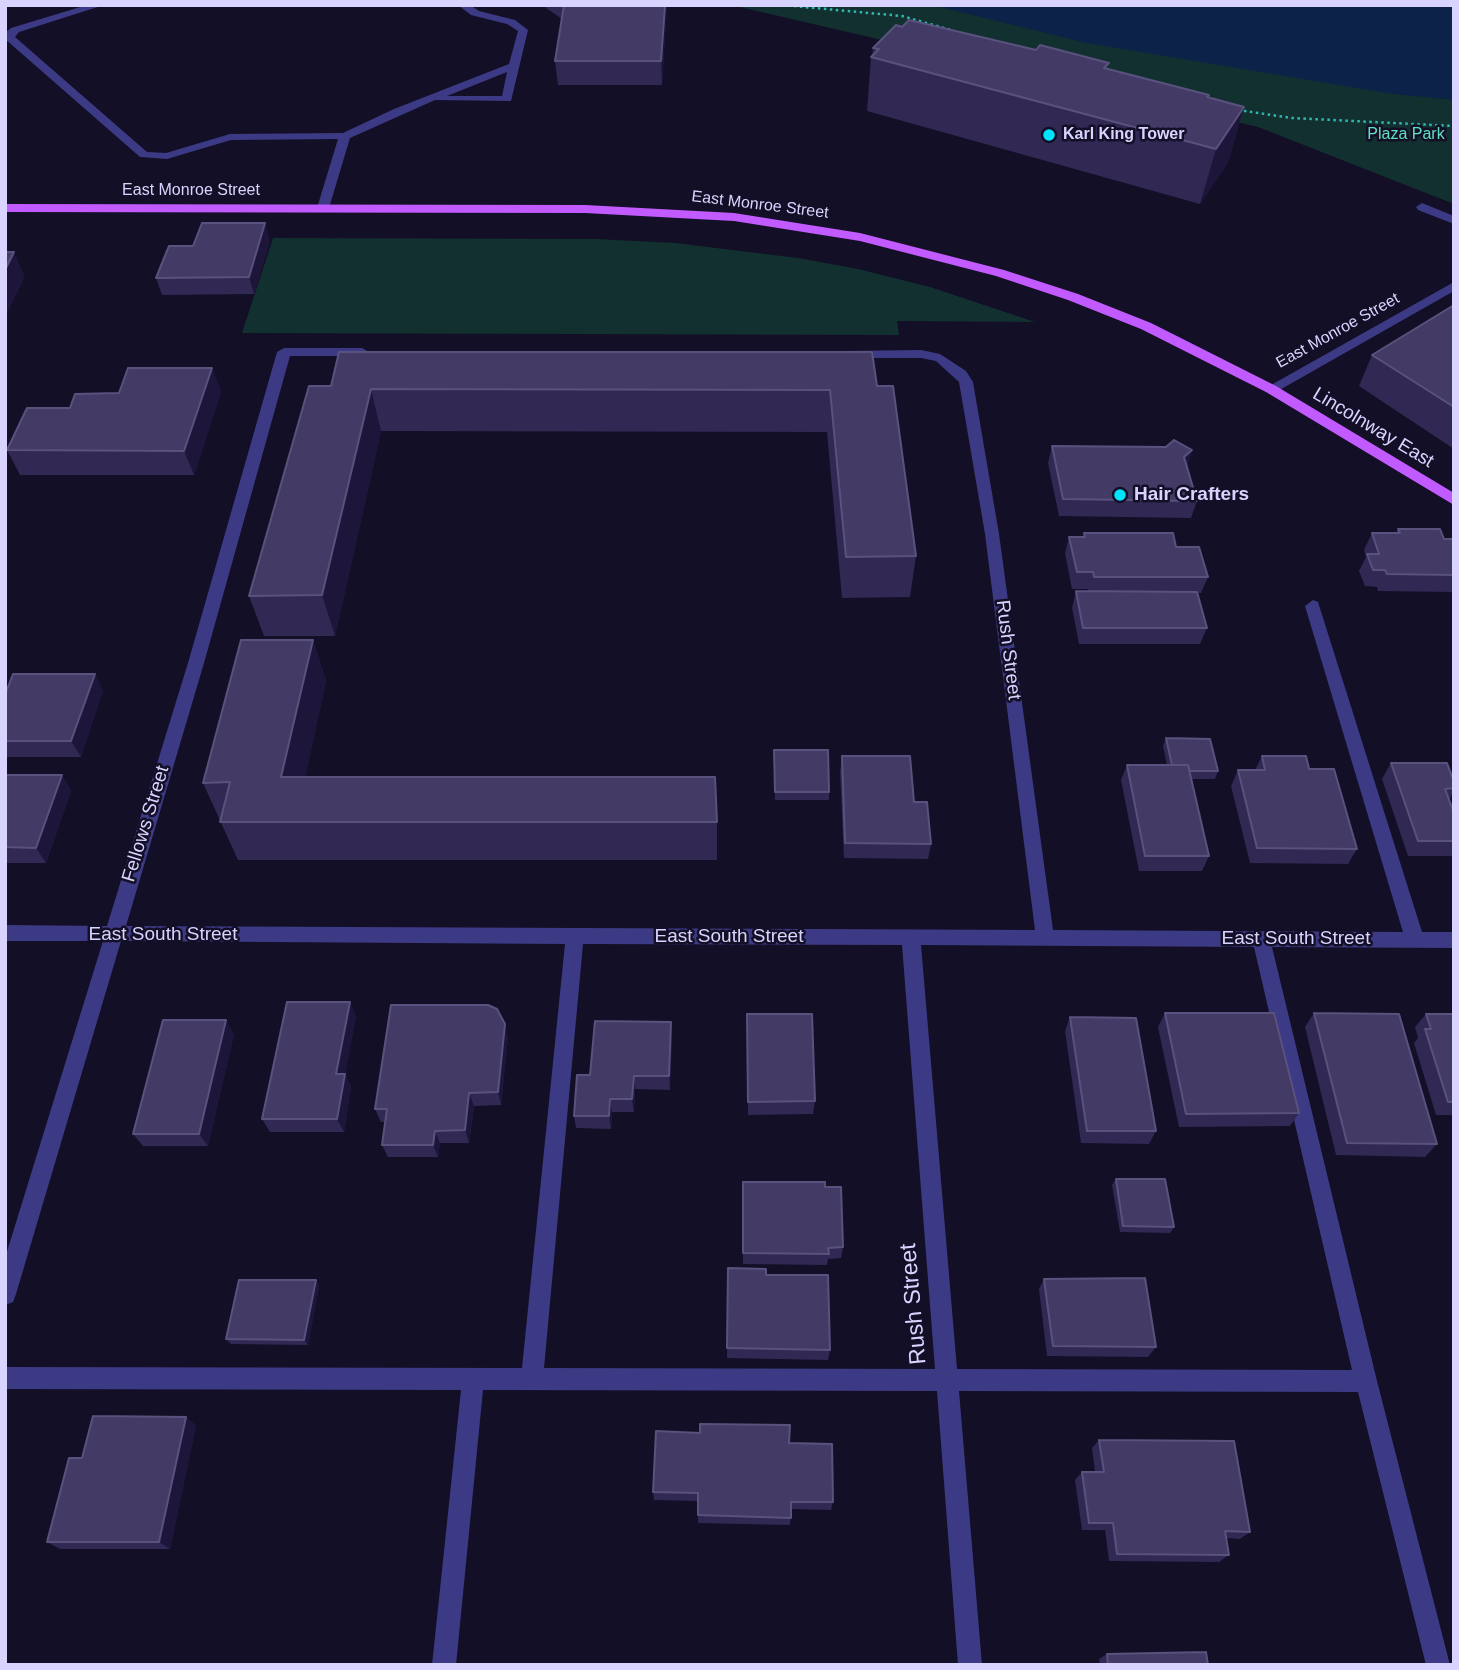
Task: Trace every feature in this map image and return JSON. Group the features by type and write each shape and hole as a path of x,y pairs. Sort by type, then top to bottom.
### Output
{"main road":[{"name":"East Monroe Street","path":"5,208 655,211 734,217 849,234 974,266 1073,297 1146,326 1271,389"},
{"name":"Lincolnway East","path":"1271,389 1454,500"}],"street":[{"path":"99,5 15,30 10,34 10,38 144,155 167,156 230,136 345,136 514,66"},
{"path":"430,99 507,99 523,30 511,22 475,13 463,5"},
{"path":"323,208 345,136"},
{"path":"1422,207 1454,220"},
{"name":"East Monroe Street","path":"1271,389 1454,286"},
{"name":"Fellows Street","path":"5,1294 12,1248 196,663 284,352 381,352"},
{"name":"Rush Street","path":"838,354 921,355 940,358 953,367 966,382 978,438 1045,938"},
{"path":"1313,606 1415,940"},
{"name":"East South Street","path":"5,933 1454,940"},
{"path":"532,1378 575,936"},
{"name":"Rush Street","path":"911,938 970,1665"},
{"path":"1261,939 1366,1381 1438,1665"},
{"path":"5,1378 1366,1381"},
{"path":"444,1665 473,1378"}],"path":[{"path":"782,5 902,16 953,31"},
{"path":"1227,108 1292,118 1454,126"}],"green space":[{"name":"Plaza Park","path":"731,5 954,5 1454,94 1454,204 1258,127"},
{"path":"273,238 596,239 675,243 798,258 858,269 930,287 1035,322 897,321 899,335 242,333"}],"water":[{"path":"932,5 1454,5 1454,100 1386,93 1086,43"}],"building":[{"path":"564,5 665,5 661,61 555,61"},
{"path":"909,20 1036,50 1040,45 1109,63 1104,68 1209,95 1207,97 1244,107 1216,149 871,57 879,49 873,48 896,25 902,27"},
{"path":"202,223 265,223 249,277 156,278 169,246 193,246"},
{"path":"5,252 14,252 5,270"},
{"path":"1454,305 1454,407 1372,355"},
{"path":"339,352 872,352 877,386 893,386 916,556 846,557 830,390 371,389 322,595 249,596 309,386 331,386"},
{"path":"128,368 212,368 184,451 7,450 27,408 70,408 75,394 119,393"},
{"name":"Hair Crafters","path":"1174,440 1192,450 1184,457 1197,501 1063,499 1052,446 1166,447"},
{"path":"1398,529 1440,529 1444,539 1454,539 1454,575 1387,574 1385,570 1373,570 1367,554 1379,554 1372,533 1400,533"},
{"path":"1084,533 1173,533 1176,547 1199,547 1208,577 1094,577 1093,572 1077,572 1069,537 1085,537"},
{"path":"1076,591 1197,592 1207,628 1083,628"},
{"path":"241,640 313,640 281,777 715,777 717,822 220,822 230,782 203,783"},
{"path":"13,674 95,674 71,741 5,741 5,695"},
{"path":"1166,738 1210,739 1218,771 1190,771 1188,765 1172,765"},
{"path":"774,750 828,750 829,792 775,792"},
{"path":"842,756 910,756 914,802 927,802 931,844 845,843"},
{"path":"1262,756 1306,756 1309,769 1334,769 1357,849 1257,848 1238,770 1265,770"},
{"path":"1391,763 1447,763 1454,782 1454,788 1445,789 1454,813 1454,841 1418,841"},
{"path":"1127,765 1188,765 1209,856 1145,856"},
{"path":"5,775 62,775 36,848 5,847"},
{"path":"287,1002 350,1002 336,1074 345,1074 337,1119 262,1119"},
{"path":"391,1005 488,1005 497,1009 505,1024 498,1092 469,1093 465,1130 435,1131 433,1145 382,1145 387,1109 375,1109"},
{"path":"1165,1013 1274,1013 1299,1113 1186,1114"},
{"path":"1314,1013 1399,1014 1437,1144 1347,1143"},
{"path":"747,1014 812,1014 815,1101 748,1102"},
{"path":"1426,1014 1454,1014 1454,1102 1448,1102 1425,1029 1431,1029"},
{"path":"1070,1017 1136,1018 1156,1131 1087,1131"},
{"path":"163,1020 226,1020 199,1134 133,1134"},
{"path":"595,1021 671,1022 669,1076 634,1076 632,1099 610,1099 609,1116 574,1116 577,1075 590,1075"},
{"path":"1116,1179 1165,1179 1174,1227 1123,1226"},
{"path":"743,1182 825,1182 825,1187 841,1187 843,1247 828,1248 829,1254 743,1253"},
{"path":"728,1268 766,1269 766,1275 828,1275 830,1350 727,1348"},
{"path":"1145,1278 1156,1347 1053,1346 1044,1279"},
{"path":"239,1280 316,1280 304,1340 226,1339"},
{"path":"93,1416 186,1417 159,1542 47,1542 69,1458 82,1458"},
{"path":"700,1424 790,1425 789,1443 832,1444 833,1502 791,1502 791,1518 698,1515 698,1493 653,1492 656,1431 700,1433"},
{"path":"1099,1440 1234,1441 1250,1532 1225,1531 1229,1555 1117,1554 1113,1523 1089,1523 1082,1472 1104,1472"},
{"path":"1206,1652 1208,1665 1108,1665 1107,1654"}],"place":[{"name":"Karl King Tower","path":"1049,135"},
{"name":"Hair Crafters","path":"1120,495"}]}
